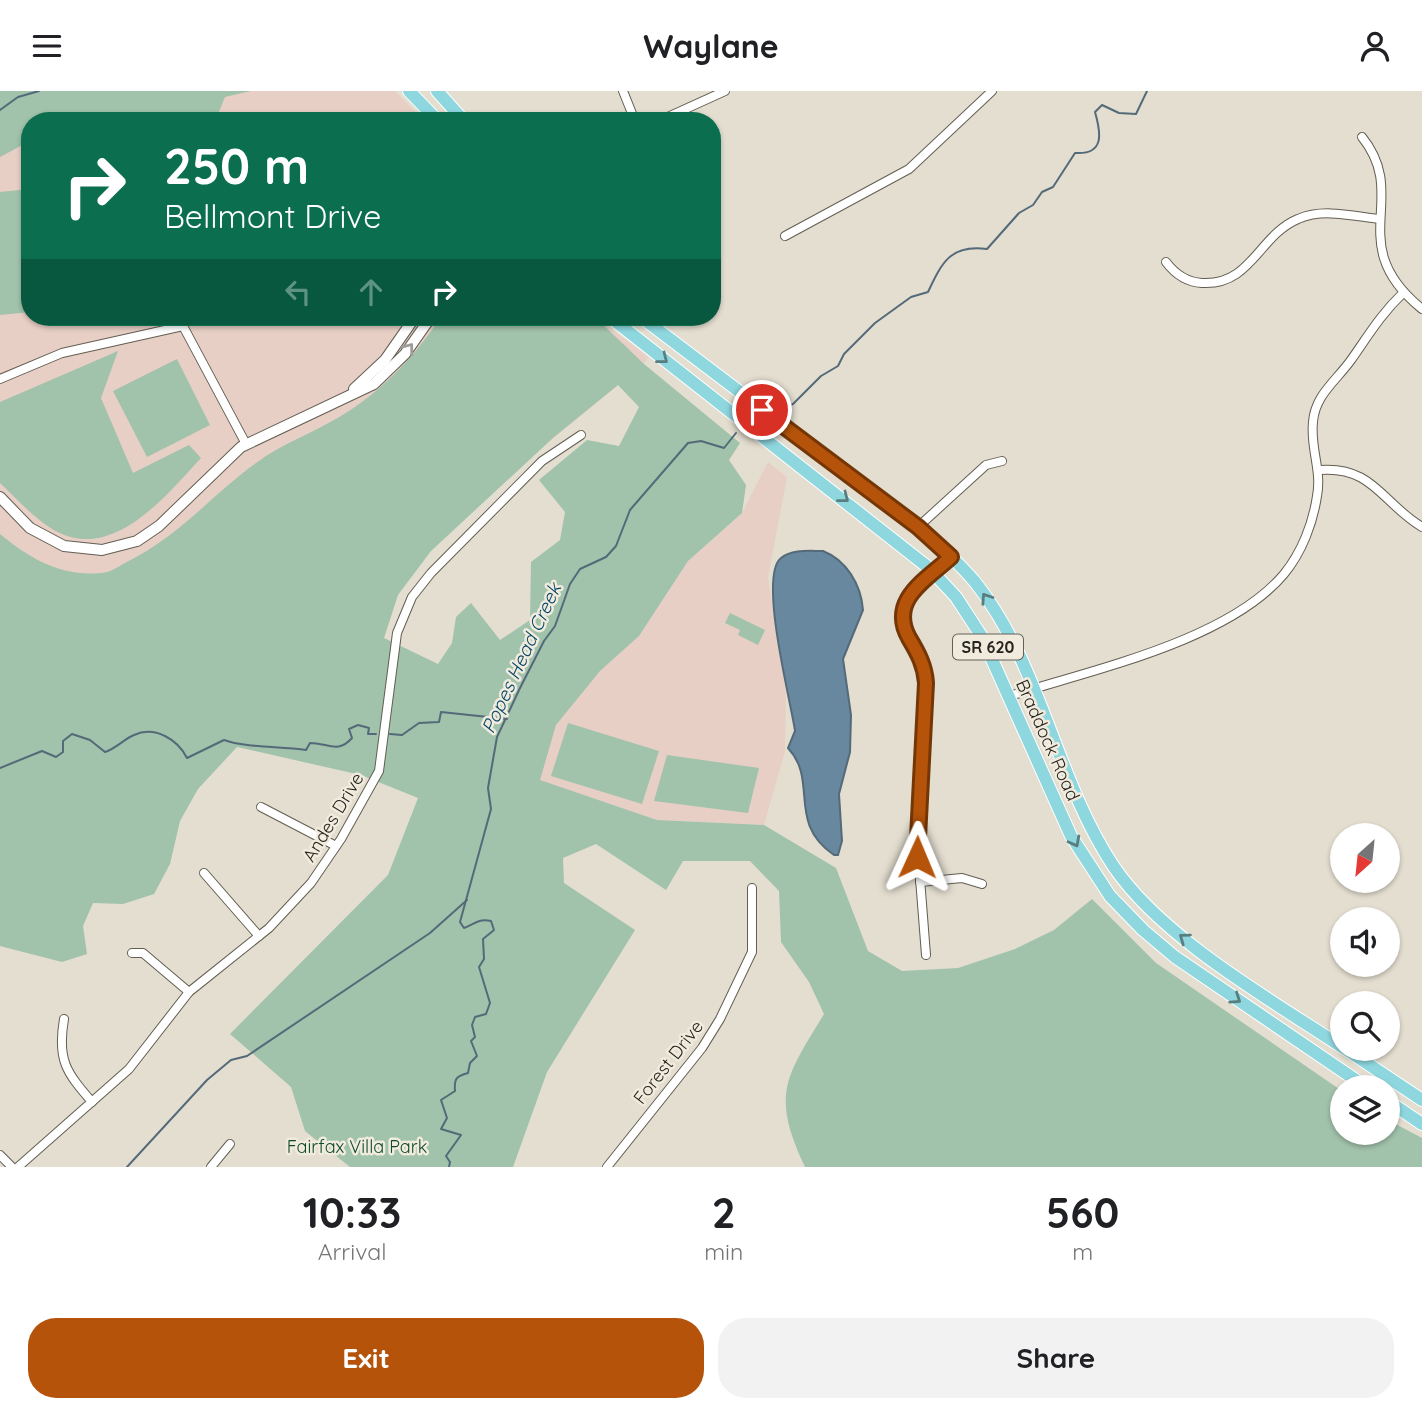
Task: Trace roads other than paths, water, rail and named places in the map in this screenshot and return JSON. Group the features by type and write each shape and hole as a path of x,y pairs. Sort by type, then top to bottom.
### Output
{"main road":[{"path":"409,91 429,112"},
{"path":"437,91 456,112"},
{"name":"Braddock Road","path":"622,326 867,516 934,573 972,620 1010,696 1071,836 1096,877 1125,913 1175,957 1348,1075"},
{"name":"Braddock Road","path":"653,326 918,527 975,582 997,616 1033,689 1088,824 1131,890 1173,931 1330,1039"},
{"name":"Braddock Road","path":"1363,1061 1422,1100"},
{"path":"1400,1109 1422,1124"}],"street":[{"path":"623,91 631,112"},
{"path":"679,112 725,91"},
{"path":"785,236 909,169 992,91"},
{"path":"1362,137 1372,150 1381,178 1379,219 1385,264 1403,293 1422,309"},
{"path":"1166,262 1176,274 1194,282 1222,281 1248,267 1273,234 1296,219 1321,213 1379,219"},
{"path":"1010,696 1183,641 1225,618 1271,587 1293,562 1304,541 1318,495 1320,470 1312,433 1318,403 1373,324 1403,293"},
{"path":"0,379 62,353 179,326"},
{"path":"184,326 246,444"},
{"path":"342,400 385,360 409,326"},
{"path":"0,496 30,528 53,542 90,551 114,549 136,541 159,526 227,457 246,444 342,400 383,377 405,354 425,326"},
{"name":"Andes Drive","path":"18,1167 141,1056 189,992 259,936 298,898 336,846 379,771 397,633 412,597 431,573 542,461 581,435"},
{"path":"918,527 986,465 1002,461"},
{"path":"1320,470 1341,470 1360,476 1377,487 1401,513 1422,527"},
{"path":"926,955 917,840 926,683 921,659 901,617 906,600 951,557"},
{"path":"261,807 336,846"},
{"path":"204,873 259,936"},
{"path":"920,882 962,878 982,884"},
{"name":"Forest Drive","path":"607,1167 702,1048 720,1020 752,952 752,888"},
{"path":"132,953 143,953 189,992"},
{"path":"64,1019 63,1061 70,1077 92,1102"},
{"path":"211,1167 230,1144"},
{"path":"0,1155 12,1167"}],"water":[{"path":"823,551 839,560 851,574 862,600 863,610 843,659 851,715 850,752 839,794 842,841 838,855 834,855 820,842 811,829 802,774 788,748 795,731 774,613 775,569 781,558 795,552"}],"waterway":[{"path":"0,110 18,97 39,91"},
{"name":"Popes Head Creek","path":"782,408 793,404 821,376 838,366 844,354 875,323 911,297 928,292 949,257 965,249 987,249 1019,213 1033,205 1042,192 1053,187 1075,153 1085,153 1096,146 1099,128 1095,112 1102,105 1119,113 1136,114 1147,91"},
{"name":"Popes Head Creek","path":"449,1167 450,1162 446,1156 461,1135 441,1129 447,1118 441,1100 455,1091 457,1079 468,1073 470,1063 477,1056 471,1041 475,1037 472,1025 475,1017 486,1014 490,1003 479,967 484,959 483,939 494,930 491,921 480,921 464,928 460,922 491,809 488,788 497,737 544,641 555,626 570,584 580,569 606,557 616,546 630,510 688,443 701,441 724,448 736,433"},
{"path":"390,734 402,735 419,723 439,722 441,712 507,719"},
{"path":"0,768 42,751 56,757 63,752 63,741 72,734 90,740 105,752 142,732 158,733 178,745 187,758 224,740 306,750 310,743 342,746 352,738 349,729 358,725 369,728 368,734 376,734"},
{"name":"Popes Head Creek","path":"127,1167 207,1080 231,1060 247,1056 430,933 467,900"}],"park label":[{"name":"Fairfax Villa Park","path":"357,1146"}]}
